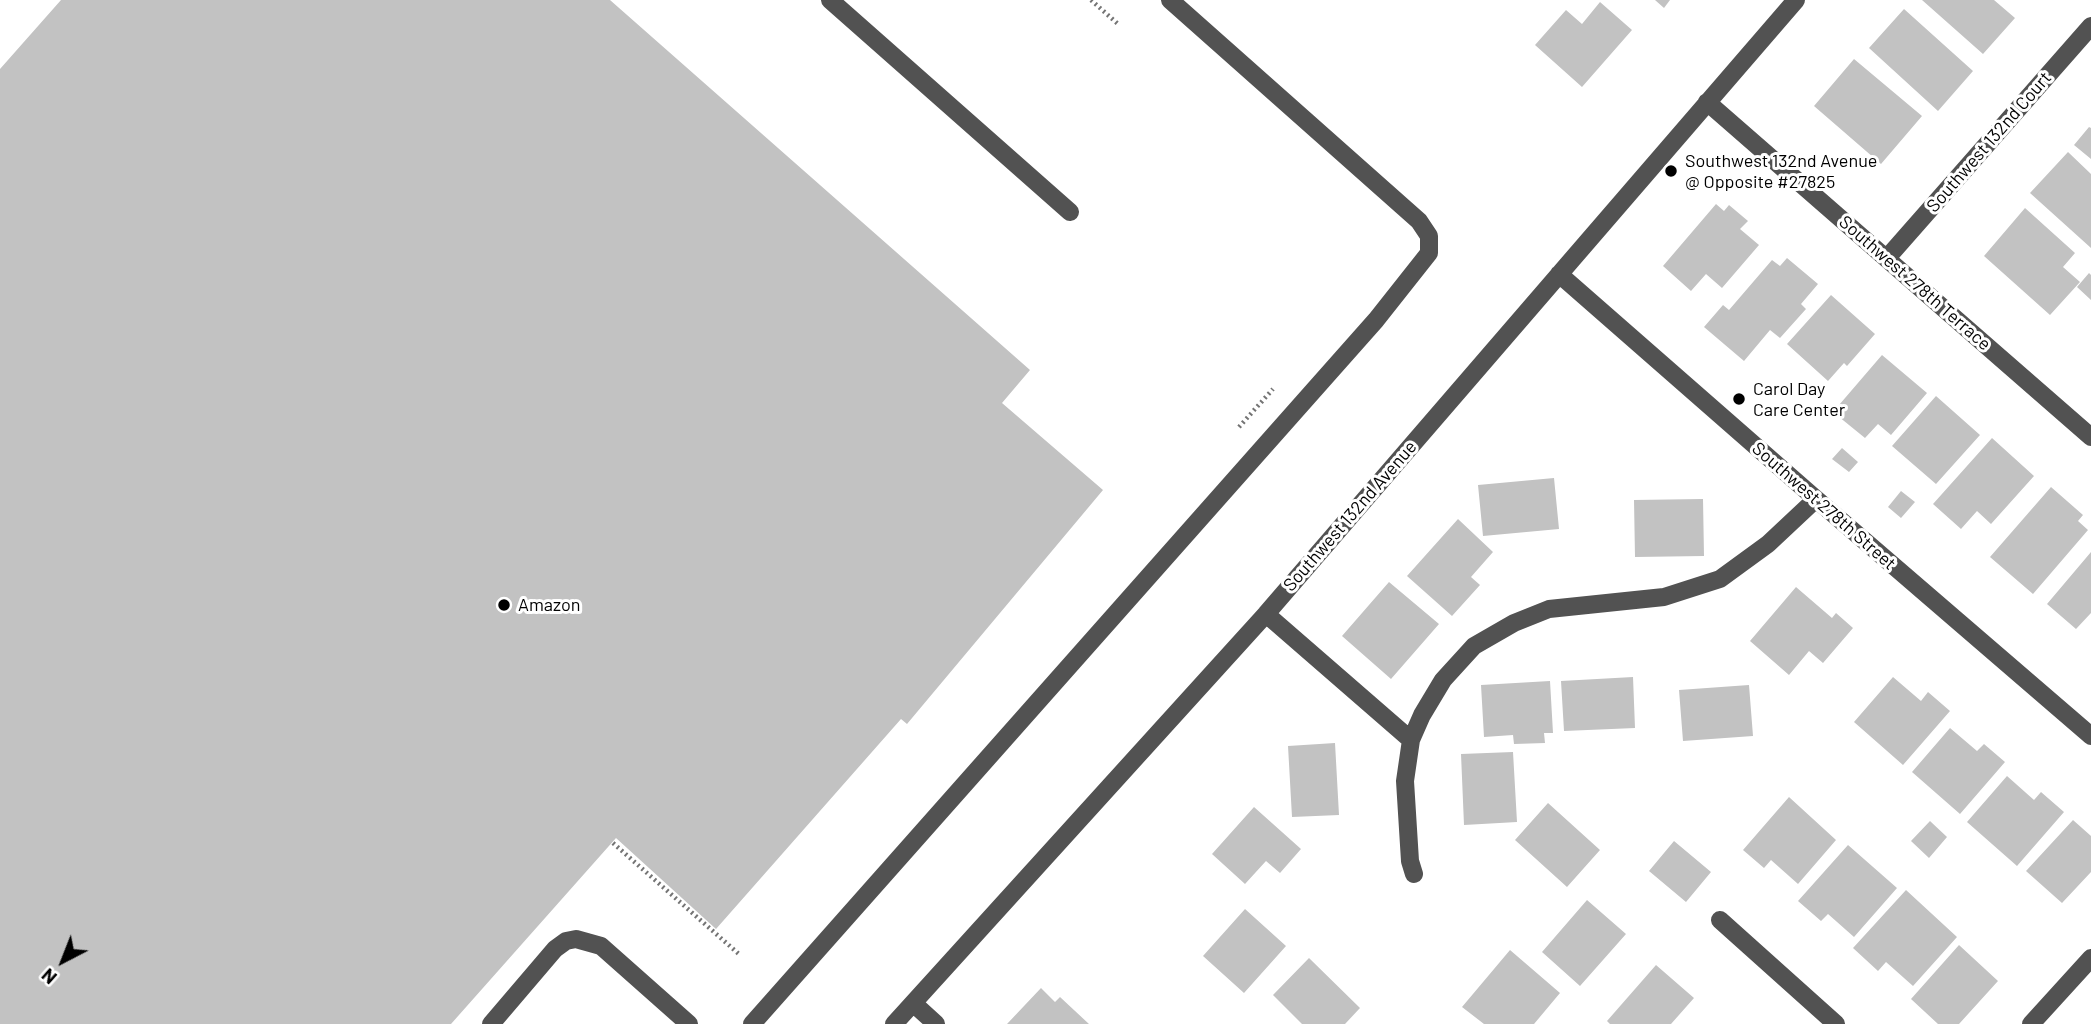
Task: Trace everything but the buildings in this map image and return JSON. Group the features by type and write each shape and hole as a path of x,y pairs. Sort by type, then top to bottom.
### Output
{"street":[{"path":"830,0 1070,212"},
{"path":"752,1024 1376,320 1429,253 1429,236 1419,221 1170,0"},
{"name":"Southwest 132nd Avenue","path":"894,1024 1266,614 1796,0"},
{"name":"Southwest 132nd Court","path":"1886,258 2091,26"},
{"name":"Southwest 278th Terrace","path":"1707,102 2091,437"},
{"name":"Southwest 278th Street","path":"1559,274 2091,736"},
{"path":"1414,874 1410,861 1405,781 1411,740 1443,680 1474,646 1514,622 1549,609 1664,597 1720,579 1768,544 1815,499"},
{"path":"1266,614 1411,740"},
{"path":"1720,920 1836,1024"},
{"path":"491,1024 555,948 566,941 576,939 601,946 689,1024"},
{"path":"2031,1024 2091,958"},
{"path":"913,1003 936,1024"}],"path":[{"path":"1091,0 1118,24"},
{"path":"1239,427 1273,389"},
{"path":"613,843 740,955"}],"place":[{"name":"Southwest 132nd Avenue @ Opposite #27825","path":"1671,171"},
{"name":"Carol Day Care Center","path":"1739,399"},
{"name":"Amazon","path":"504,605"}]}
